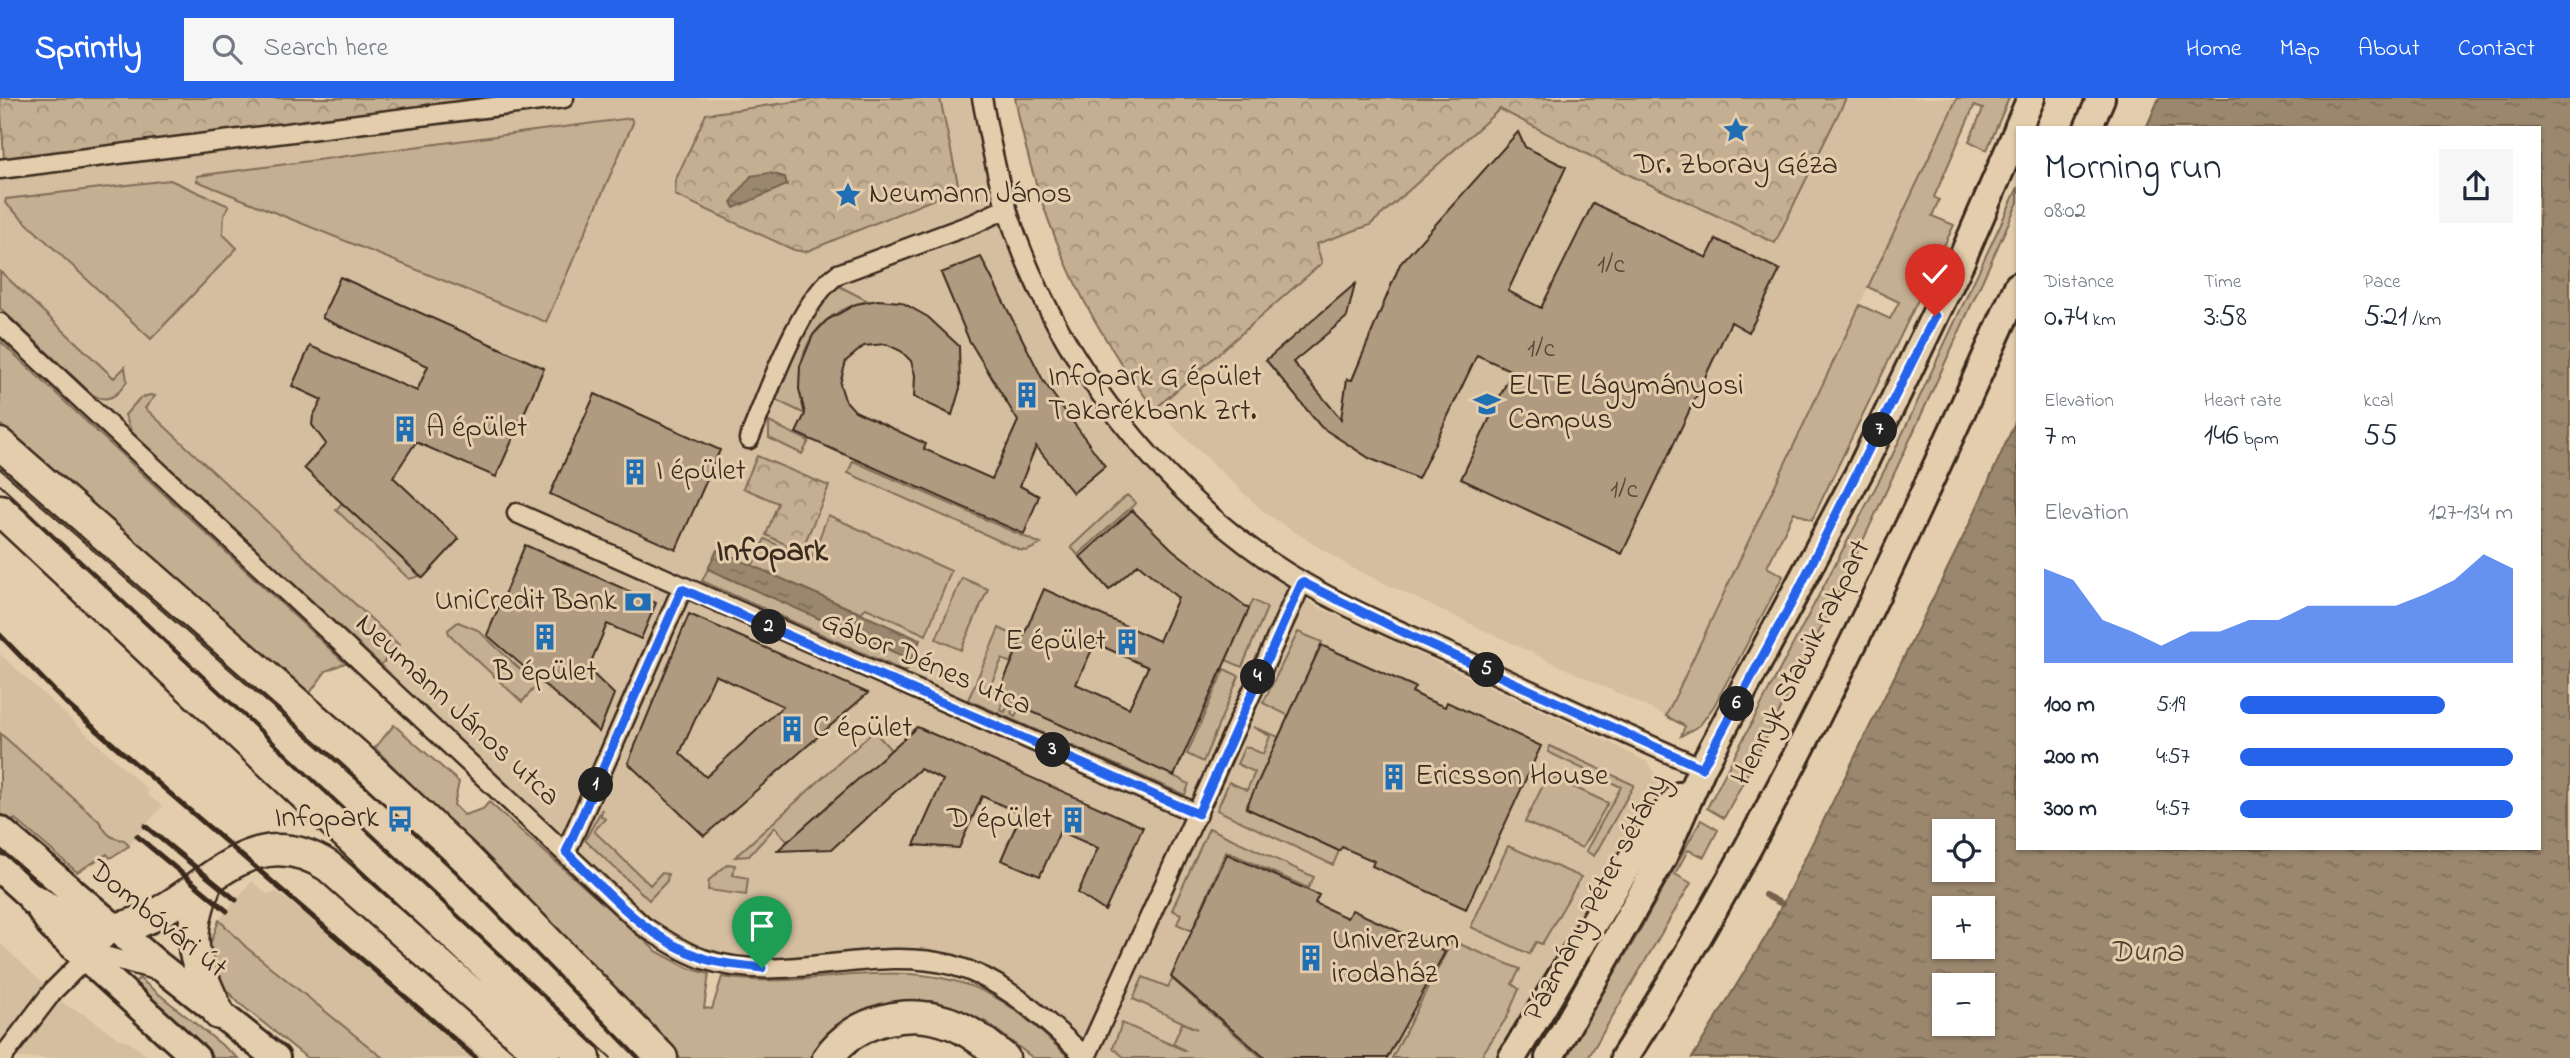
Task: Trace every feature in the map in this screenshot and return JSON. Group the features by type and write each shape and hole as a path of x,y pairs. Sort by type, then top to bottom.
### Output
{"main road":[{"name":"Pázmány Péter sétány","path":"2019,126 2031,98"},
{"path":"2089,126 2101,98"},
{"name":"Pázmány Péter sétány","path":"1549,1058 1663,857 1702,768 1861,469 1961,261 2016,134"},
{"name":"Henryk Sławik rakpart","path":"1624,1058 1689,951 1853,642 2016,290"},
{"path":"0,444 356,755 467,859 662,1058"},
{"path":"0,509 585,1058"},
{"name":"Pázmány Péter sétány","path":"1513,1058 1640,844 1702,768"},
{"name":"Dombóvári út","path":"0,830 169,974 276,1058"},
{"path":"34,900 77,923 94,929 115,929 152,918 236,861 264,851 292,850 318,860 545,1058"},
{"path":"0,869 34,900 53,928 196,1058"},
{"path":"207,881 193,922 191,939 197,965 219,1014"},
{"path":"828,1058 845,1039 859,1029 878,1021 915,1016 953,1024 1004,1058"}],"street":[{"path":"0,169 564,98"},
{"path":"982,98 1007,208 1045,302 1098,389 1135,438 1198,504 1268,560 1302,582 1409,635 1702,768"},
{"path":"749,439 808,307 826,282 838,274 975,223 1007,208"},
{"name":"Neumann János utca","path":"0,323 643,926 673,946 705,960 762,968 877,960 918,960 953,966 991,982 1023,1001 1087,1058"},
{"name":"Gábor Dénes utca","path":"517,513 682,589 1198,814"},
{"path":"1087,1058 1302,582"},
{"path":"566,852 682,589"},
{"path":"2,1058 53,991 115,929"},
{"path":"85,958 108,957 169,974"}],"shaded area":[{"path":"487,98 971,98 987,173 1010,245 1056,342 1120,437 1207,527 1316,606 1607,741 1647,762 1659,780 1655,794 1499,1058 1096,1058 1036,1008 948,961 766,965 697,953 655,930 0,317 0,160"},
{"name":"ELTE Lágymányosi Campus","path":"1505,98 1957,98 1666,716 1350,567 1265,513 1155,409 1322,263 1316,244 1370,225"},
{"path":"0,654 162,806 129,846 124,840 114,839 106,832 99,821 0,733"},
{"path":"252,881 267,894 277,892 485,1058 383,1058 247,948 219,920"},
{"path":"0,943 67,1006 86,1015 119,1039 126,1040 150,1058 0,1058"}],"green space":[{"path":"0,98 487,98 4,159"},
{"path":"822,98 940,98 959,189 805,252 794,250 675,195 676,179 706,114"},
{"path":"1015,98 1846,98 1775,243 1604,163 1500,109 1370,225 1316,244 1322,263 1155,409 1105,338 1066,262 1035,182"},
{"path":"1957,98 2009,98 1987,150 1969,141 1983,109 1974,106 1934,197 1939,200 1932,216 1954,225 1812,520 1794,512 1767,567 1783,576 1714,706 1700,725 1681,736 1685,726 1666,716 1860,305 1890,319 1899,302 1868,287"},
{"path":"631,118 633,123 546,322 197,181 197,176"},
{"path":"170,180 229,206 224,215 223,234 237,248 151,339 5,203 6,199"},
{"path":"2016,191 2016,206 1876,512 1802,666 1724,818 1707,808 1892,456"},
{"path":"0,271 114,378 125,367 127,381 117,394 109,398 93,395 0,308"},
{"path":"839,286 868,301 848,307 831,317 818,328 809,342 800,375 805,414 776,400 809,323 827,297"},
{"path":"0,341 345,663 326,671 310,693 94,511 0,424"},
{"path":"155,396 145,408 399,645 381,665 132,433 125,415 140,398"},
{"path":"769,422 809,441 802,454 769,438"},
{"path":"757,456 829,486 801,552 766,535 778,503 743,488"},
{"path":"853,461 1041,544 1027,551 1020,550 848,473"},
{"path":"1127,495 1136,503 1078,555 1071,547"},
{"path":"342,503 420,576 409,579 336,510"},
{"path":"828,515 951,571 926,635 866,608 860,613 752,566 765,539 811,560"},
{"path":"708,569 912,660 906,672 702,581"},
{"path":"962,578 988,589 961,650 936,639"},
{"path":"1253,600 1267,608 1242,667 1226,660"},
{"path":"458,622 478,630 537,685 522,702 449,634 448,630"},
{"path":"999,628 1022,639 1011,663 1002,659 991,684 1000,689 997,696 1003,699 1000,710 1005,712 1009,702 1014,704 1011,714 1015,717 1020,706 1174,776 1189,784 1185,795 968,700"},
{"path":"1298,632 1322,642 1289,716 1263,703"},
{"path":"1224,669 1239,676 1203,762 1187,754"},
{"path":"394,725 459,782 454,805 464,815 483,809 489,802 656,951 688,968 709,974 704,1008 712,1009 722,977 790,980 891,973 924,975 958,982 1002,1001 1070,1058 1033,1058 986,1022 933,1001 894,1001 864,1011 831,1031 810,1058 681,1058 375,748"},
{"path":"1253,727 1279,737 1247,808 1339,851 1333,865 1217,810 1229,782 1247,790 1255,772 1237,764 1245,746 1263,754 1270,736"},
{"path":"874,731 891,750 788,842 775,827 749,856 735,857"},
{"path":"0,733 99,821 109,835 124,840 129,846 110,858 107,854 77,872 15,819 11,824 0,814"},
{"path":"1550,746 1634,785 1594,856 1586,851 1621,787 1548,752"},
{"path":"1548,775 1608,803 1582,848 1525,822"},
{"path":"602,809 601,816 605,819 594,831 650,885 661,873 668,874 667,881 649,900 585,840"},
{"path":"1701,820 1718,830 1704,857 1688,850 1675,874 1691,883 1588,1058 1563,1058 1635,939"},
{"path":"1209,828 1314,877 1308,888 1226,851 1192,931 1177,924 1181,914 1172,910"},
{"path":"1508,846 1581,877 1542,944 1536,942 1529,954 1471,927"},
{"path":"728,864 735,865 733,875 748,878 746,895 708,890 709,880"},
{"path":"219,920 247,948 383,1058 307,1058 239,1003 213,976 206,956"},
{"path":"1452,941 1520,969 1512,984 1519,989 1507,1017 1480,1058 1392,1058"},
{"path":"1143,977 1168,987 1172,979 1262,1058 1125,1058 1113,1048 1122,1023 1186,1051 1173,1044 1182,1023 1197,1029 1133,999"},
{"path":"139,978 238,1058 215,1058 132,986"}],"water":[{"name":"Duna","path":"2159,98 2570,98 2570,1058 1692,1058 1768,933 1968,527 2016,420 2016,850 2541,850 2541,126 2147,126"},
{"path":"770,173 785,177 787,185 734,208 731,202 751,176"},
{"path":"717,550 920,640 912,660 708,569"}],"building":[{"path":"1518,132 1525,147 1566,167 1508,291 1541,308 1593,203 1707,258 1716,239 1780,270 1749,332 1731,322 1622,554 1461,479 1512,371 1477,355 1418,479 1369,458 1321,427 1266,360 1355,284 1347,317 1293,362 1341,419 1347,379 1352,380 1400,264"},
{"name":"Infopark G épület Takarékbank Zrt.","path":"981,257 1044,382 1105,466 1073,493 1036,446 1020,486 1039,496 1024,534 796,433 805,414 799,389 800,366 813,335 827,320 856,304 878,300 901,302 928,317 959,346 960,388 952,415 914,397 915,375 911,361 901,351 886,344 864,346 846,361 840,384 845,400 855,411 926,444 924,449 992,479 1018,421 969,340 941,273"},
{"name":"A épület","path":"340,277 544,368 496,477 416,442 393,477 459,539 423,578 304,468 326,444 312,425 313,416 322,400 292,386 310,346 417,391 428,366 322,318"},
{"name":"I épület","path":"595,394 720,450 676,550 550,494"},
{"name":"E épület","path":"1132,510 1173,550 1249,609 1174,776 997,696 1044,589 1159,641 1178,598 1138,564 1109,590 1080,557","holes":["1095,643 1148,667 1129,708 1076,684"]},
{"name":"B épület","path":"525,545 656,603 641,639 607,624 588,669 614,694 599,732 487,635"},
{"name":"C épület","path":"689,614 868,693 704,836 628,763","holes":["715,675 783,706 706,777 680,753"]},
{"name":"Ericsson House","path":"1321,645 1415,687 1412,692 1428,700 1445,707 1447,702 1541,746 1466,909 1372,866 1374,861 1342,847 1339,851 1246,808"},
{"name":"D épület","path":"917,727 1143,827 1105,911 1078,893 1098,848 1060,831 1040,876 1001,860 1021,814 982,796 959,848 914,845 943,780 920,769 832,849 777,851"},
{"name":"Univerzum irodaház","path":"1227,854 1319,895 1315,903 1347,918 1352,910 1445,952 1387,1058 1265,1058 1171,977"}],"waterway":[{"path":"1765,895 1782,904"}],"tram line":[{"path":"0,469 374,795 459,876 637,1058"},
{"path":"0,485 611,1058"}],"railway":[{"path":"0,635 70,707 476,1058"},
{"path":"145,826 236,900"},
{"path":"137,836 227,911"}],"place":[{"name":"Dr. Zboray Géza","path":"1736,130"},
{"name":"Neumann János","path":"848,195"},
{"name":"Infopark G épület Takarékbank Zrt.","path":"1027,395"},
{"name":"ELTE Lágymányosi Campus","path":"1487,404"},
{"name":"A épület","path":"405,429"},
{"name":"I épület","path":"635,472"},
{"name":"UniCredit Bank","path":"638,602"},
{"name":"B épület","path":"545,637"},
{"name":"E épület","path":"1127,642"},
{"name":"C épület","path":"792,729"},
{"name":"Ericsson House","path":"1394,777"},
{"name":"Infopark","path":"400,819"},
{"name":"D épület","path":"1073,820"},
{"name":"Univerzum irodaház","path":"1311,958"}],"district":[{"name":"Infopark","path":"772,552"}],"route":[{"path":"762,968 705,960 673,946 643,926 566,852 682,589 1198,814 1282,621 1302,582 1409,635 1702,768 1861,469 1935,316"}]}
